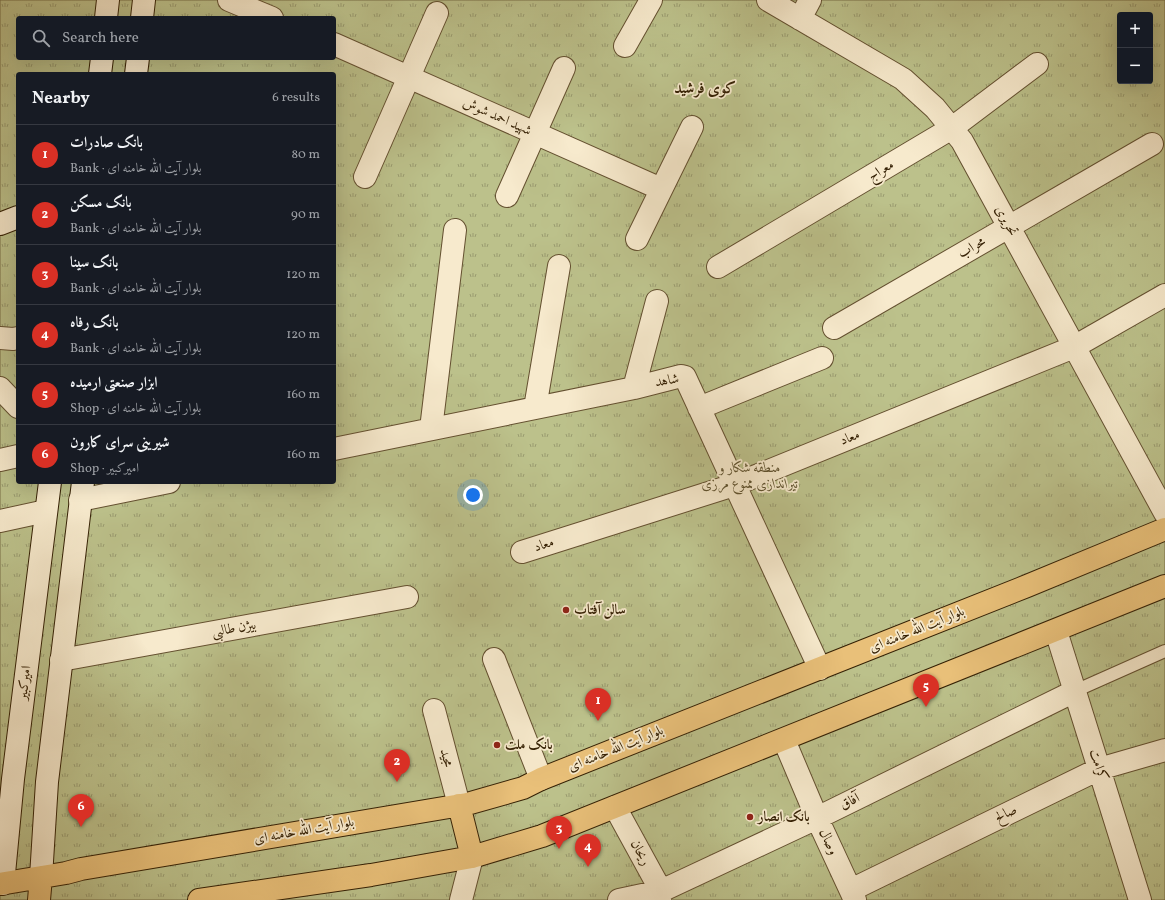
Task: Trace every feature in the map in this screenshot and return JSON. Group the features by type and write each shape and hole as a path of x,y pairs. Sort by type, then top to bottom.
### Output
{"main road":[{"name":"بلوار آیت الله خامنه ای","path":"1,889 41,877 81,869 458,805 523,788 541,779 820,669 1165,529"},
{"path":"199,900 371,875 472,857 542,836 1165,586"},
{"path":"458,805 472,857"},
{"path":"40,900 41,877"}],"street":[{"path":"106,16 108,0"},
{"path":"142,16 144,0"},
{"path":"229,0 267,16"},
{"path":"625,46 651,0"},
{"name":"تحریری","path":"768,0 805,9 903,79 935,108 952,128 962,141 1165,513"},
{"path":"365,176 437,13"},
{"name":"شهید احمد شوش","path":"336,45 661,189"},
{"path":"100,72 102,60"},
{"path":"136,72 138,60"},
{"name":"معراج","path":"718,267 952,128 1037,64"},
{"path":"506,196 564,68"},
{"path":"637,239 692,127"},
{"name":"محراب","path":"834,328 1152,144"},
{"path":"0,224 16,218"},
{"path":"431,429 455,230"},
{"path":"535,408 559,266"},
{"name":"معاد","path":"522,552 734,484 1074,347 1165,295"},
{"path":"634,388 657,301"},
{"path":"0,338 16,338"},
{"path":"699,408 822,358"},
{"name":"شاهد","path":"336,448 634,388 681,376 685,377 820,669"},
{"path":"0,388 16,406"},
{"path":"0,460 16,456"},
{"name":"امیرکبیر","path":"1,889 50,484"},
{"path":"41,877 47,782 82,491 150,484"},
{"path":"0,520 46,511"},
{"name":"بیژن طالبی","path":"61,660 407,597"},
{"name":"کرامت","path":"1056,631 1140,900"},
{"path":"494,659 541,779"},
{"name":"آفاق","path":"619,900 660,896 1075,691"},
{"name":"مجید","path":"434,710 458,805"},
{"name":"وصال","path":"784,740 817,818 853,895"},
{"name":"صالح","path":"853,895 1099,769 1165,750"},
{"path":"0,779 16,759"},
{"name":"ریحان","path":"615,807 660,896"},
{"path":"461,900 472,857"}],"lane":[{"path":"1075,691 1165,651"}],"green space":[{"name":"منطقه شکار و تیراندازی ممنوع مرزی","path":"0,0 1165,0 1165,900 0,900"}],"place":[{"name":"سالن آفتاب","path":"566,610"},
{"name":"ابزار صنعتی ارمیده","path":"926,707"},
{"name":"بانک صادرات","path":"598,721"},
{"name":"بانک ملت","path":"497,745"},
{"name":"بانک مسکن","path":"397,782"},
{"name":"بانک انصار","path":"750,817"},
{"name":"شیرینی سرای کارون","path":"81,827"},
{"name":"بانک سینا","path":"559,849"},
{"name":"بانک رفاه","path":"588,867"}],"district":[{"name":"کوی فرشید","path":"705,89"}]}
